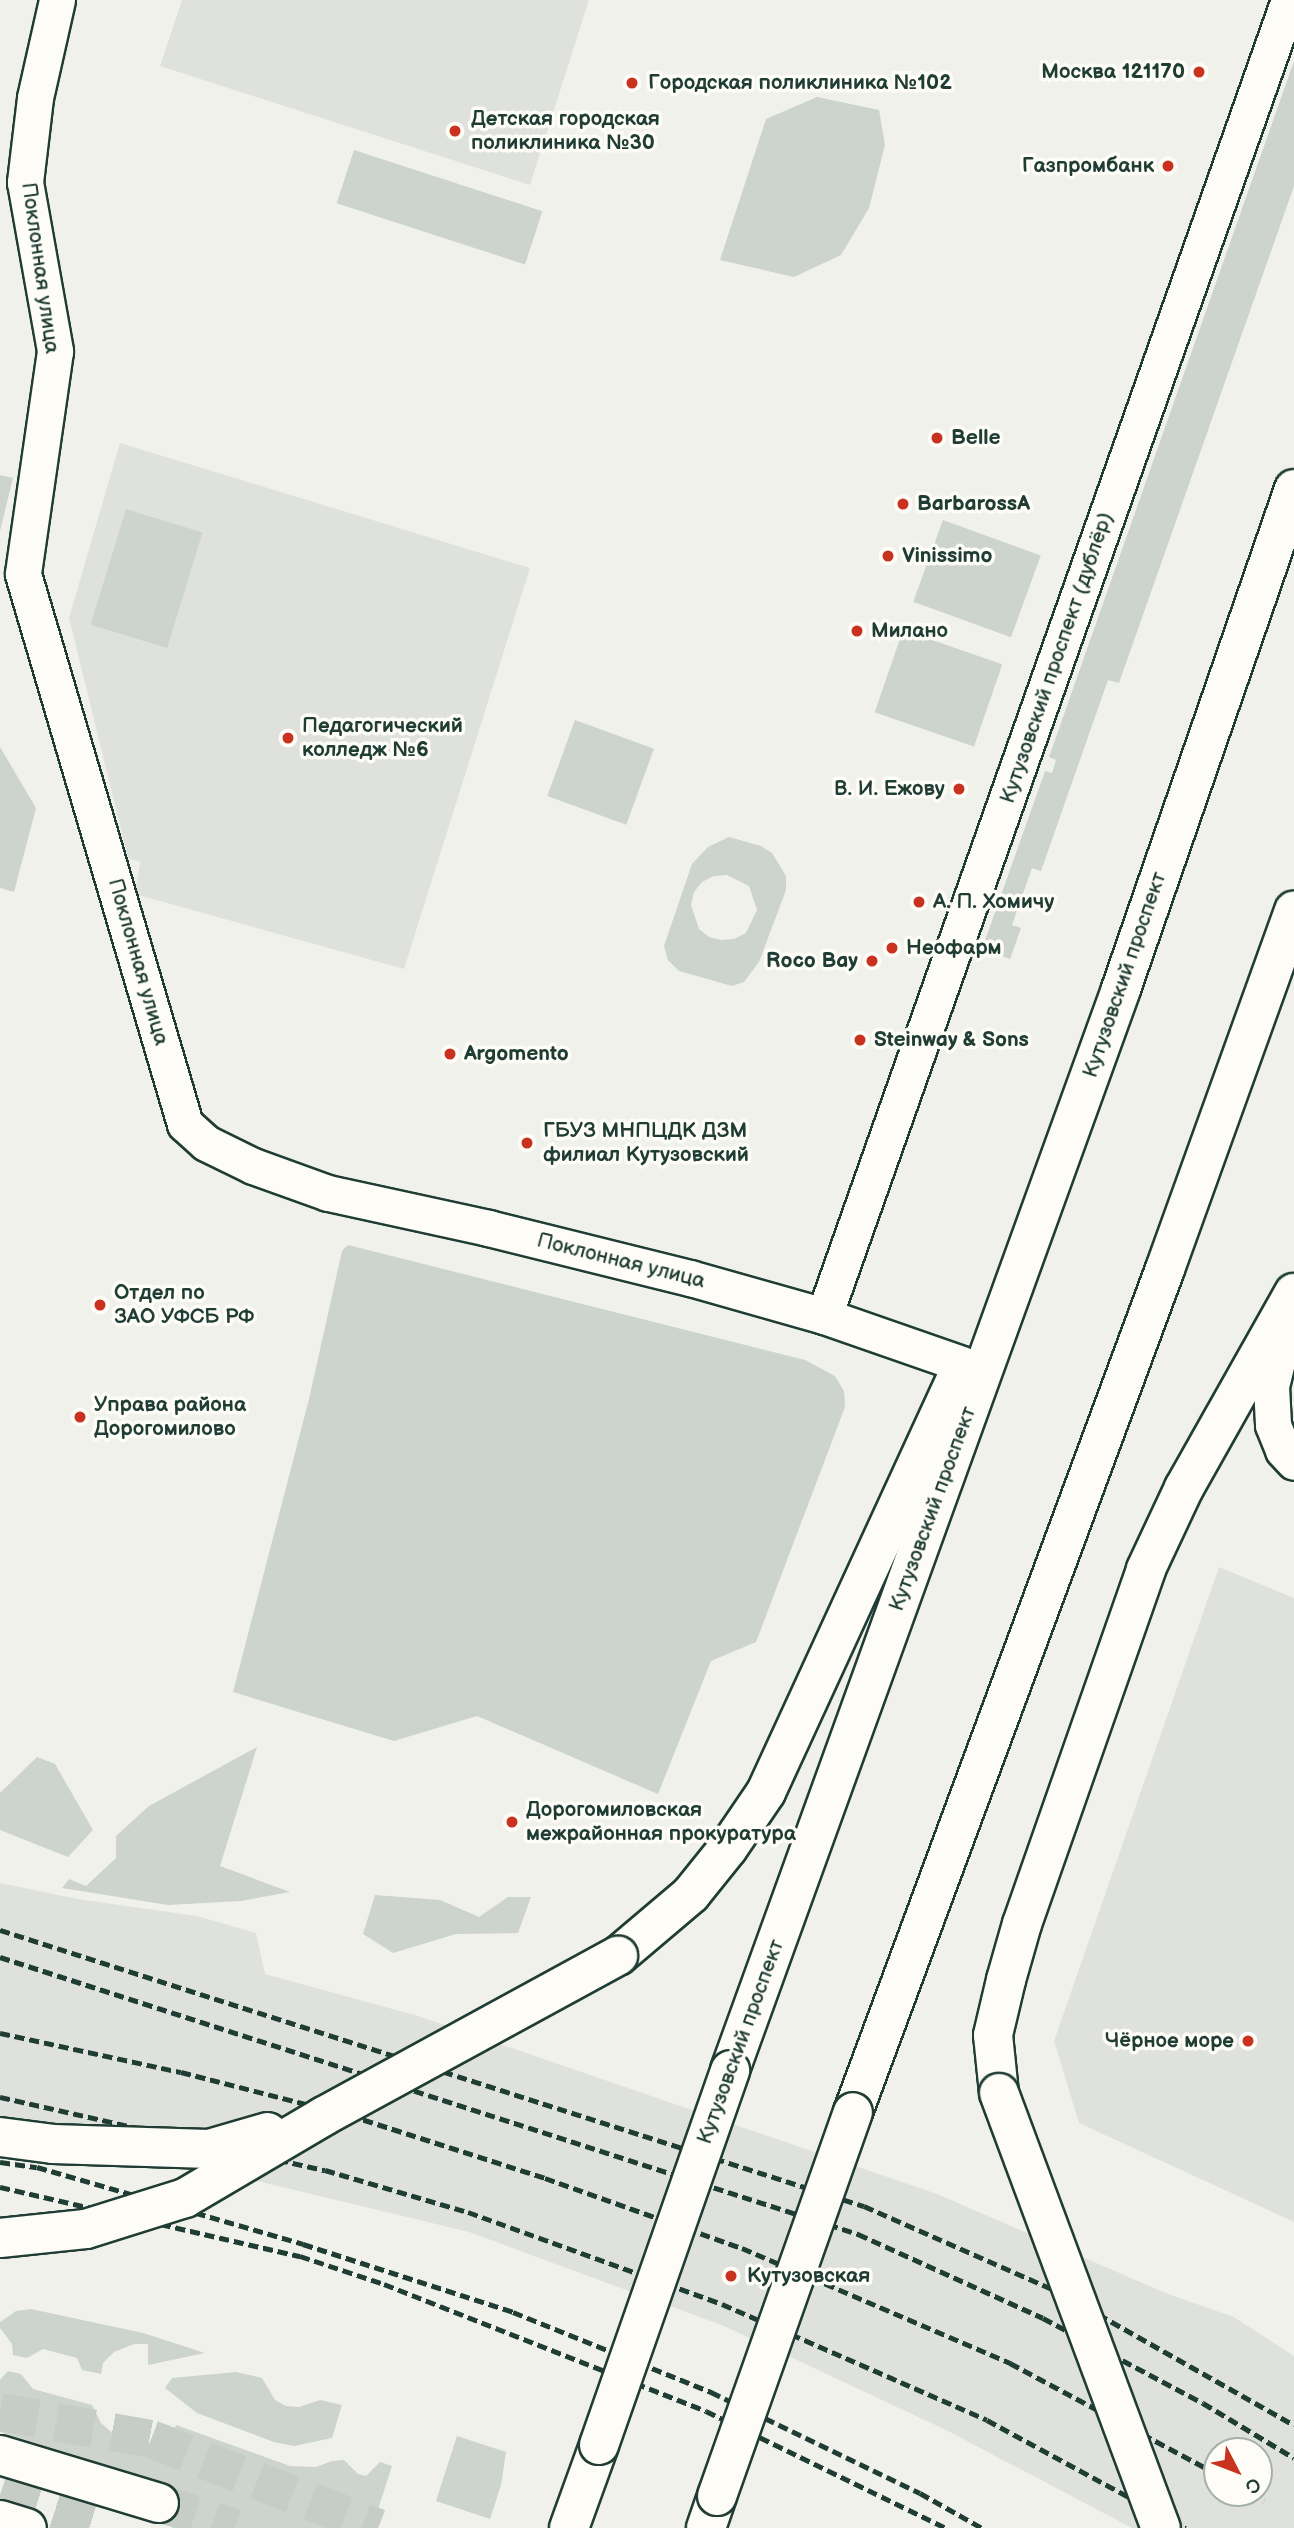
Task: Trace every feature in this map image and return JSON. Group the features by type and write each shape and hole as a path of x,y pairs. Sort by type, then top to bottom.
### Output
{"main road":[{"name":"Кутузовский проспект","path":"569,2528 730,2070 1068,1136 1294,489"},
{"path":"711,2512 853,2112 1160,1282 1294,910"},
{"path":"0,2238 86,2229 185,2197 324,2116 618,1955 691,1894 728,1848 766,1792 1068,1136"},
{"path":"1161,2528 999,2093 993,2035 1009,1969 1146,1569 1184,1488 1293,1296"},
{"path":"0,2137 53,2144 209,2149 324,2116"},
{"path":"0,2455 159,2503"},
{"path":"0,2520 27,2528"}],"street":[{"name":"Поклонная улица","path":"57,0 35,99 25,182 55,351 23,574 185,1124 206,1143 253,1166 328,1193 569,1248 824,1316 962,1364"},
{"name":"Кутузовский проспект (дублёр)","path":"824,1316 1289,0"},
{"path":"1293,1296 1270,1386 1273,1426 1283,1450 1294,1462"}],"shaded area":[{"name":"Детская городская поликлиника №30","path":"182,0 589,0 530,185 160,66"},
{"path":"1294,61 1294,186 1119,683 1108,680 1041,871 1032,868 1012,925 1021,928 1010,959 982,949 1045,771 1052,773 1056,760 1049,757"},
{"path":"817,97 879,110 885,145 869,208 841,255 794,277 720,260 766,119"},
{"path":"354,150 542,211 525,264 337,203"},
{"name":"Педагогический колледж №6","path":"120,443 530,568 404,969 135,894 140,862 128,858 69,618"},
{"path":"0,475 13,478 0,531"},
{"path":"126,509 203,532 167,648 91,625"},
{"path":"943,520 1041,556 1011,637 913,602"},
{"path":"903,630 1002,664 974,746 875,712"},
{"path":"575,720 654,749 626,825 547,796"},
{"path":"0,747 36,808 14,892 0,888"},
{"path":"729,837 761,846 772,853 786,876 786,890 759,962 744,982 732,986 679,971 668,960 664,946 692,864 708,847","holes":["727,875 749,886 757,910 746,933 734,939 721,940 709,937 699,929 691,905 694,892 702,882 714,876"]},
{"path":"348,1245 805,1360 835,1376 844,1391 845,1407 756,1642 711,1661 658,1794 477,1716 394,1741 233,1692 309,1399 342,1251"},
{"path":"1219,1567 1294,1598 1294,2222 1079,2123 1054,2041"},
{"path":"257,1747 220,1866 290,1892 241,1901 168,1905 62,1888 69,1879 86,1886 116,1858 116,1836 149,1806"},
{"path":"37,1757 55,1764 93,1830 68,1857 0,1830 0,1793"},
{"path":"0,1883 78,1899 197,1916 256,1933 265,1974 418,2016 937,2194 1168,2294 1234,2317 1294,2356 1294,2528 1132,2528 948,2431 724,2326 469,2232 0,2119"},
{"path":"375,1895 440,1900 479,1917 508,1897 531,1897 518,1933 456,1934 393,1953 363,1934"},
{"path":"31,2309 143,2333 205,2353 148,2365 148,2344 134,2344 114,2352 103,2363 101,2374 82,2370 77,2358 43,2349 27,2358 13,2355 12,2344 0,2328 0,2322 16,2311"},
{"path":"8,2371 21,2374 33,2389 92,2405 101,2423 117,2437 135,2443 168,2443 176,2425 290,2466 316,2467 344,2460 358,2474 366,2476 380,2462 392,2466 372,2528 176,2528 152,2521 165,2483 0,2432 0,2380"},
{"path":"236,2372 262,2378 275,2400 286,2406 299,2407 320,2400 342,2405 332,2438 294,2446 274,2442 197,2413 165,2388 172,2378"},
{"path":"457,2436 506,2452 501,2485 490,2519 436,2501"}],"tunnel":[{"path":"0,2412 151,2439 378,2528"},
{"path":"0,2495 104,2528"},
{"path":"159,2503 235,2528"}],"railway":[{"path":"0,1930 864,2206 1059,2292 1294,2425"},
{"path":"0,1957 858,2234 1043,2318 1203,2403 1294,2458"},
{"path":"0,2033 181,2072 349,2115 545,2178 742,2248 1010,2363 1203,2466"},
{"path":"0,2097 325,2170 468,2212 722,2304 987,2420 1186,2528"},
{"path":"0,2162 37,2167 303,2244 513,2312 711,2392 920,2493 982,2528"},
{"path":"0,2187 300,2256 384,2284 706,2411 946,2528"}],"place":[{"name":"Москва 121170","path":"1199,72"},
{"name":"Городская поликлиника №102","path":"632,83"},
{"name":"Детская городская поликлиника №30","path":"455,131"},
{"name":"Газпромбанк","path":"1168,166"},
{"name":"Belle","path":"937,438"},
{"name":"BarbarossA","path":"903,504"},
{"name":"Vinissimo","path":"888,556"},
{"name":"Милано","path":"857,631"},
{"name":"Педагогический колледж №6","path":"288,738"},
{"name":"В. И. Ежову","path":"959,789"},
{"name":"А. П. Хомичу","path":"919,902"},
{"name":"Неофарм","path":"892,948"},
{"name":"Roco Bay","path":"872,961"},
{"name":"Steinway & Sons","path":"860,1040"},
{"name":"Argomento","path":"450,1054"},
{"name":"ГБУЗ МНПЦДК ДЗМ филиал Кутузовский","path":"527,1143"},
{"name":"Отдел по ЗАО УФСБ РФ","path":"100,1305"},
{"name":"Управа района Дорогомилово","path":"80,1417"},
{"name":"Дорогомиловская межрайонная прокуратура","path":"512,1822"},
{"name":"Чёрное море","path":"1248,2041"},
{"name":"Кутузовская","path":"731,2276"}]}
